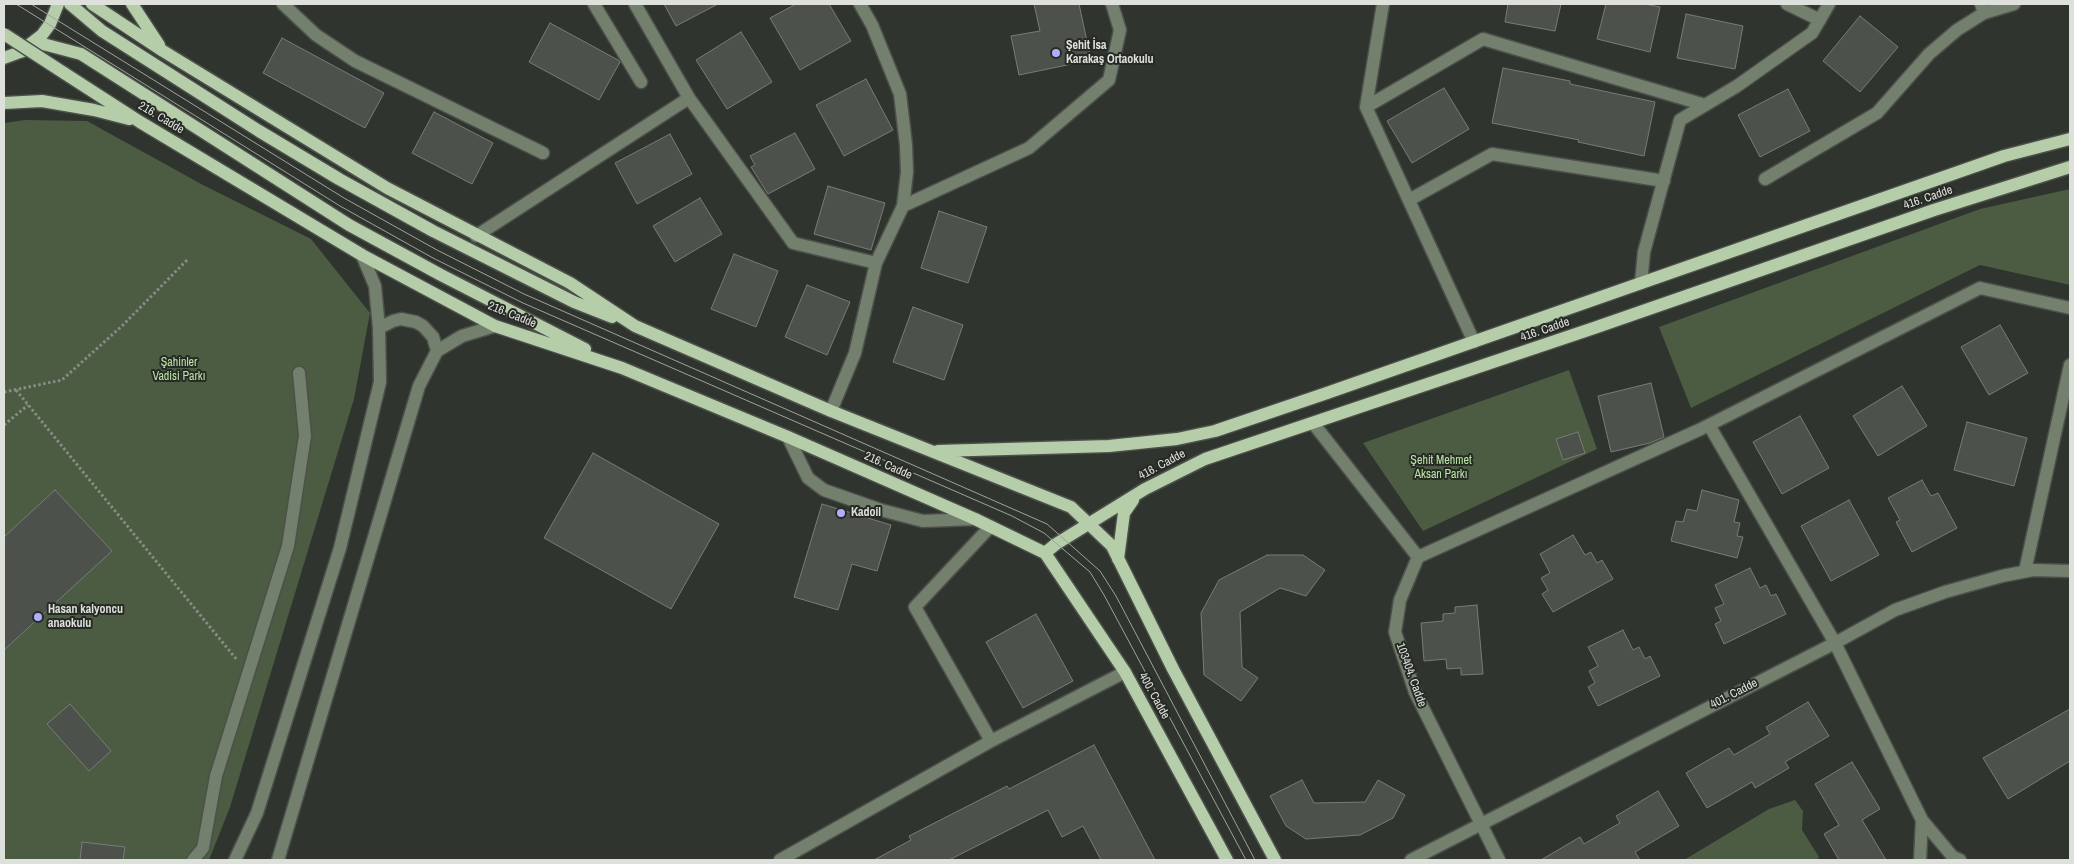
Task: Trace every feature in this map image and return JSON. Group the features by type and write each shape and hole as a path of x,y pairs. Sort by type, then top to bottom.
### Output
{"main road":[{"path":"20,52 42,35 50,24 58,4"},
{"path":"70,4 102,31 259,131 339,179 433,231 556,293 831,411 1071,507 1112,546 1172,669 1275,860"},
{"path":"92,4 163,51 387,188 476,236 570,283 635,326"},
{"path":"132,4 163,51"},
{"name":"216. Cadde","path":"4,34 140,122 362,255 495,326 622,368 788,437 975,519 1044,553"},
{"path":"4,58 42,44 81,54 349,225 441,275 622,368"},
{"path":"4,102 42,101 94,110 140,122"},
{"path":"933,451 1073,448 1177,439 1215,431 2004,156 2070,139"},
{"name":"416. Cadde","path":"1044,553 1145,489 1205,459 1604,325 1934,210 2070,167"},
{"path":"1118,559 1124,513 1145,489"},
{"name":"400. Cadde","path":"1044,553 1125,672 1227,860"}],"street":[{"path":"284,4 289,11 316,35 355,61 543,153"},
{"path":"594,4 641,82"},
{"path":"636,4 689,98 793,243 876,263"},
{"path":"831,411 855,353 876,263 903,206 907,172 900,94 872,25 860,4"},
{"path":"903,206 1029,148 1109,80 1120,30 1112,4"},
{"path":"1384,4 1366,107 1474,342"},
{"path":"1787,4 1820,20"},
{"path":"1642,283 1644,252 1680,120 1737,86 1812,33 1829,4"},
{"path":"1765,179 1877,114 1929,54 1982,8 2014,4"},
{"path":"1366,107 1483,39 1705,105"},
{"path":"476,236 689,98"},
{"path":"1409,200 1492,154 1664,181"},
{"path":"235,860 257,813 340,548 380,382 379,328 374,286 362,255"},
{"path":"1313,423 1418,557 1709,425 1980,288 2070,308"},
{"path":"379,328 401,319 416,322 423,326 433,337 437,351"},
{"path":"278,860 419,386 437,351 462,336 495,326"},
{"path":"2026,571 2070,365"},
{"path":"193,860 203,848 216,776 288,546 305,436 299,373"},
{"path":"1709,425 1835,643 1922,820 1953,857 1960,860"},
{"path":"788,437 808,478 824,490 881,510 923,521 975,519"},
{"path":"990,527 915,607 991,741"},
{"name":"103404. Cadde","path":"1418,557 1400,600 1396,632 1415,692 1499,860"},
{"name":"401. Cadde","path":"1411,860 1835,643 1895,610 1945,592 2002,576 2026,571 2070,571"},
{"path":"780,860 991,741 1125,672"},
{"path":"1920,860 1922,820"}],"path":[{"path":"4,392 62,380 123,325 187,260"},
{"path":"16,390 249,674"},
{"path":"4,425 28,405"}],"green space":[{"name":"Şahinler Vadisi Parkı","path":"25,120 87,121 203,185 311,239 370,313 354,399 230,807 209,860 4,860 4,123"},
{"path":"2070,189 2070,285 1980,265 1691,408 1659,327 1980,209"},
{"name":"Şehit Mehmet Aksan Parkı","path":"1569,370 1597,449 1423,531 1363,443"},
{"path":"1795,800 1803,811 1802,830 1819,857 1817,860 1684,860 1769,809"}],"building":[{"path":"664,4 718,4 676,26"},
{"path":"796,4 829,4 851,41 800,70 770,18"},
{"path":"1034,4 1079,4 1091,60 1019,75 1011,36 1040,31"},
{"path":"1508,4 1561,4 1555,31 1505,22"},
{"path":"1606,4 1645,4 1660,7 1650,52 1597,39"},
{"path":"1686,14 1743,26 1735,69 1677,58"},
{"path":"1860,16 1898,47 1860,92 1823,61"},
{"path":"550,23 620,62 599,100 529,62"},
{"path":"741,32 772,82 727,109 696,60"},
{"path":"282,38 384,93 365,128 263,73"},
{"path":"1503,68 1570,81 1570,84 1655,102 1644,156 1578,142 1579,140 1492,123"},
{"path":"866,79 893,130 844,156 816,105"},
{"path":"1444,88 1469,129 1412,163 1387,121"},
{"path":"1788,89 1810,131 1760,157 1738,115"},
{"path":"434,112 493,143 472,184 412,153"},
{"path":"795,133 815,169 768,194 751,167 755,165 750,156"},
{"path":"670,134 692,174 637,204 615,163"},
{"path":"828,186 885,203 871,250 814,234"},
{"path":"700,198 722,234 675,262 653,226"},
{"path":"939,211 987,227 968,283 921,268"},
{"path":"734,254 778,271 756,327 711,309"},
{"path":"807,285 850,302 827,355 785,337"},
{"path":"913,307 963,325 944,380 893,362"},
{"path":"2000,325 2028,373 1989,395 1961,347"},
{"path":"1651,383 1664,437 1650,443 1611,452 1598,396"},
{"path":"1902,386 1927,426 1878,456 1853,416"},
{"path":"1800,416 1829,468 1782,494 1753,442"},
{"path":"1967,422 2027,438 2014,486 1954,470"},
{"path":"1578,432 1585,453 1563,460 1556,439"},
{"path":"593,453 719,524 671,609 544,538"},
{"path":"1922,480 1931,496 1938,493 1957,528 1912,552 1896,522 1900,520 1888,498"},
{"name":"Hasan kalyoncu anaokulu","path":"55,490 112,551 4,650 4,537"},
{"path":"1702,490 1739,500 1734,522 1740,523 1737,536 1743,537 1737,558 1671,541 1676,521 1683,522 1687,509 1697,511"},
{"path":"1849,500 1879,555 1831,581 1801,526"},
{"path":"822,504 891,525 877,571 852,564 838,610 794,597"},
{"path":"1573,535 1585,555 1591,552 1597,563 1602,560 1613,579 1553,612 1542,594 1548,590 1541,578 1550,573 1540,554"},
{"path":"1267,555 1303,555 1325,570 1306,596 1280,588 1240,612 1242,667 1258,678 1241,701 1204,675 1201,613 1219,580"},
{"path":"1750,568 1760,588 1766,585 1771,596 1776,594 1786,614 1724,644 1715,624 1721,621 1715,608 1724,604 1715,585"},
{"path":"1477,605 1483,674 1461,675 1461,668 1447,669 1446,659 1424,661 1421,623 1443,621 1443,614 1455,613 1455,607"},
{"path":"1036,614 1073,681 1023,708 986,642"},
{"path":"1623,630 1633,650 1639,647 1645,659 1650,656 1660,676 1598,706 1588,687 1595,683 1589,671 1598,666 1588,647"},
{"path":"1808,702 1829,736 1785,762 1789,768 1755,788 1752,782 1707,808 1686,773 1729,748 1734,755 1770,734 1766,727"},
{"path":"70,704 111,751 89,771 47,724"},
{"path":"2070,709 2070,761 2008,799 1983,758"},
{"path":"1094,745 1155,860 1101,860 1083,826 1062,837 1048,810 949,860 874,860 911,840 909,836 1007,786 1009,789"},
{"path":"1852,762 1880,809 1862,820 1886,860 1839,860 1824,834 1839,825 1815,784"},
{"path":"1302,780 1314,803 1365,802 1378,780 1405,795 1393,818 1360,835 1306,839 1286,826 1270,796"},
{"path":"1658,791 1679,826 1635,852 1640,860 1541,860 1580,837 1584,844 1620,823 1616,816"},
{"path":"82,842 125,847 123,860 80,860"}],"tram line":[{"path":"16,4 340,206 433,258 523,303 1012,516 1044,533 1090,572 1246,860"},
{"path":"31,4 344,198 437,250 524,294 1047,524 1100,571 1116,596 1255,860"}],"place":[{"name":"Şehit İsa Karakaş Ortaokulu","path":"1056,53"},
{"name":"Kadoil","path":"841,513"},
{"name":"Hasan kalyoncu anaokulu","path":"38,617"}]}
